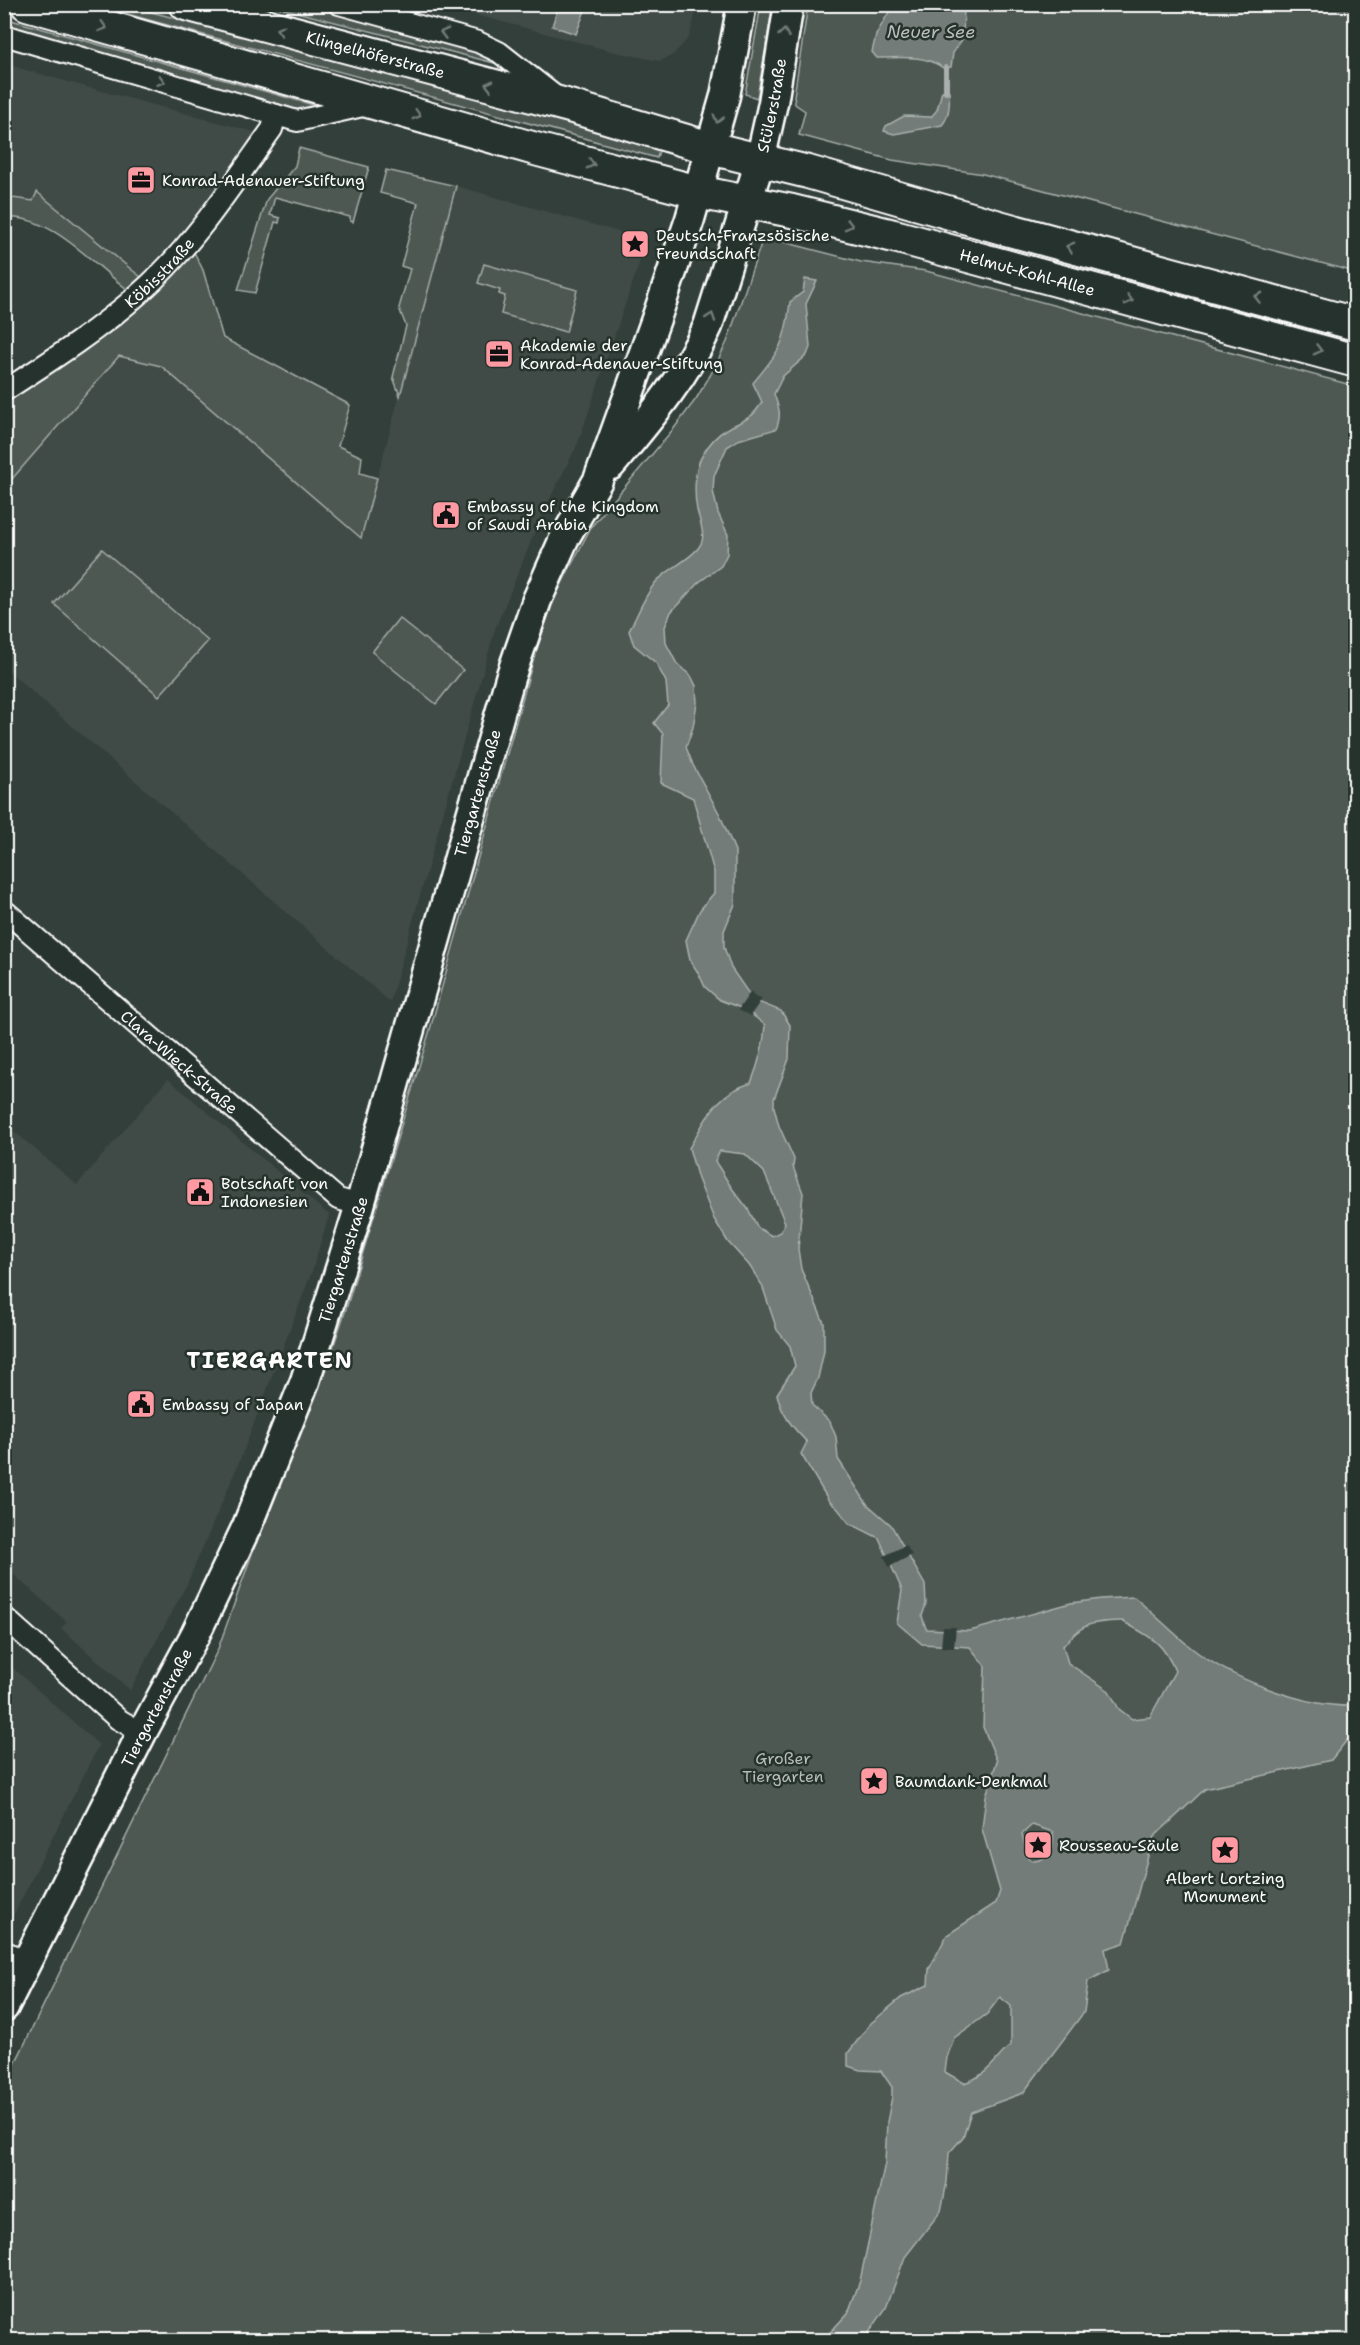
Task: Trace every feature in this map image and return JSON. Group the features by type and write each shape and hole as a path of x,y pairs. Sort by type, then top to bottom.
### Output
{"main road":[{"path":"27,4 479,134 698,192"},
{"name":"Klingelhöferstraße","path":"186,4 566,105 760,161"},
{"path":"710,148 726,91 742,4"},
{"name":"Stülerstraße","path":"748,203 773,103 789,4"},
{"name":"Tiergartenstraße","path":"598,480 656,319 698,192 710,148"},
{"path":"760,161 1356,324"},
{"name":"Helmut-Kohl-Allee","path":"698,192 909,240 1356,360"},
{"name":"Tiergartenstraße","path":"4,2007 16,1956 195,1635 247,1526 305,1381 360,1205 510,678 541,590 564,539 598,480 648,420 699,346 708,326 748,203"}],"street":[{"name":"Klingelhöferstraße","path":"343,5 478,42 499,52 566,105"},
{"path":"4,35 297,121 376,103"},
{"name":"Köbisstraße","path":"4,390 90,335 143,291 214,211 272,129 276,115"},
{"name":"Clara-Wieck-Straße","path":"4,910 338,1199 360,1205"},
{"path":"4,1617 118,1719 142,1733"}],"shaded area":[{"path":"439,5 698,5 689,37 673,55 660,61 615,52"},
{"path":"5,64 258,133 197,214 141,277 37,193 33,201 14,198 8,207 5,207"},
{"path":"456,186 647,240 578,443 543,512 495,629 390,1002 5,668 5,487 119,356 161,366 361,538"},
{"path":"168,1079 329,1215 311,1274 238,1465 187,1584 130,1690 61,1628 67,1622 5,1567 5,1132 9,1127 77,1185"},
{"path":"4,1660 99,1745 6,1930 4,1928"}],"green space":[{"path":"94,5 125,5 660,146 657,158"},
{"path":"269,5 306,5 476,50 498,61 498,64"},
{"path":"761,5 773,5 757,98 745,94"},
{"path":"808,5 1355,5 1355,272 983,174 892,160 799,135 805,111 795,104 794,96"},
{"path":"4,18 324,108 303,113 5,26"},
{"path":"299,148 369,167 353,222 350,221 350,217 275,197 270,215 280,218 279,223 275,222 255,293 238,290 267,199 295,166"},
{"path":"386,170 456,186 400,396 393,377 406,326 399,308 410,269 401,266 418,203 380,193"},
{"path":"37,192 141,277 127,289 70,242 54,232 38,223 5,218 5,207 8,207 13,198 33,201"},
{"name":"Großer Tiergarten","path":"768,238 861,262 926,271 1355,386 1355,2340 5,2340 4,2086 218,1649 258,1537 322,1380 346,1309 429,1033 533,661 553,601 591,527 675,427 711,374 727,342 762,241"},
{"path":"194,252 203,270 223,338 350,405 338,446 362,457 360,473 377,478 361,538 161,366 119,356 5,487 5,404 119,326"},
{"path":"484,264 577,290 566,332 501,314 505,296 499,294 500,290 478,283"},
{"path":"102,549 208,641 159,696 54,604"},
{"path":"399,618 463,670 436,704 372,652"}],"water":[{"path":"559,5 587,5 576,34 552,26"},
{"name":"Neuer See","path":"893,5 964,5 963,38 953,53 951,67 943,68 920,59 877,58 872,52 876,35"},
{"path":"942,91 949,91 949,100 948,113 942,125 894,134 884,131 886,126 904,116 931,117 937,110"},
{"path":"805,279 817,281 806,304 810,347 807,355 783,376 774,394 779,412 776,429 738,440 727,447 714,476 713,491 718,513 728,535 727,554 721,566 698,583 671,612 665,627 666,643 677,664 691,676 696,686 697,703 693,727 686,747 735,851 735,904 724,931 724,947 731,968 753,1000 781,1011 790,1025 789,1059 774,1099 774,1107 779,1126 794,1159 793,1167 803,1193 798,1249 801,1269 824,1323 824,1351 818,1378 811,1393 812,1405 830,1422 836,1437 838,1459 867,1504 891,1525 925,1585 926,1604 922,1616 926,1629 970,1631 1071,1603 1134,1597 1205,1658 1246,1680 1314,1702 1355,1706 1355,1737 1347,1740 1331,1760 1205,1789 1153,1838 1124,1943 1105,1949 1109,1970 1088,1981 1084,2012 1023,2093 971,2112 963,2137 949,2153 947,2182 941,2211 905,2257 886,2308 864,2340 823,2340 848,2313 860,2281 885,2163 892,2087 881,2071 860,2070 848,2066 848,2053 870,2024 901,1998 928,1985 929,1969 947,1935 996,1903 1000,1891 982,1829 986,1796 997,1761 983,1727 985,1666 970,1647 922,1644 897,1623 902,1590 879,1538 849,1523 829,1501 801,1454 807,1442 788,1420 777,1394 795,1366 790,1346 777,1330 762,1285 749,1265 728,1242 714,1219 698,1179 689,1148 720,1100 751,1083 761,1054 765,1025 746,1010 720,1000 705,987 690,960 686,940 700,910 714,893 714,872 693,798 661,783 663,734 654,723 668,705 666,682 656,663 634,645 629,631 655,583 699,547 703,534 695,490 699,461 716,437 751,416 762,402 753,383 780,346 786,328 790,302 803,292","holes":["720,1151 745,1154 764,1172 785,1223 780,1232 772,1236 758,1228 748,1209 715,1161","1122,1621 1154,1640 1165,1652 1175,1671 1150,1717 1132,1719 1119,1709 1109,1691 1068,1663 1063,1646 1076,1632 1095,1623","1032,1825 1053,1832 1052,1848 1047,1856 1033,1861 1028,1857 1022,1834","1000,1997 1011,2006 1011,2045 985,2072 964,2083 945,2072 947,2057 954,2038 987,2014"]}],"pier":[{"path":"751,991 755,997 762,999 750,1016 738,1010"},
{"path":"906,1545 912,1555 889,1567 884,1556"},
{"path":"943,1627 956,1627 954,1648 941,1647"}],"waterway":[{"path":"946,68 946,91"}],"place":[{"name":"Konrad-Adenauer-Stiftung","path":"141,180"},
{"name":"Deutsch-Franzsösische Freundschaft","path":"635,244"},
{"name":"Akademie der Konrad-Adenauer-Stiftung","path":"499,354"},
{"name":"Embassy of the Kingdom of Saudi Arabia","path":"446,515"},
{"name":"Botschaft von Indonesien","path":"200,1192"},
{"name":"Embassy of Japan","path":"141,1404"},
{"name":"Baumdank-Denkmal","path":"874,1781"},
{"name":"Rousseau-Säule","path":"1038,1845"},
{"name":"Albert Lortzing Monument","path":"1225,1850"}],"district":[{"name":"TIERGARTEN","path":"270,1360"}]}
